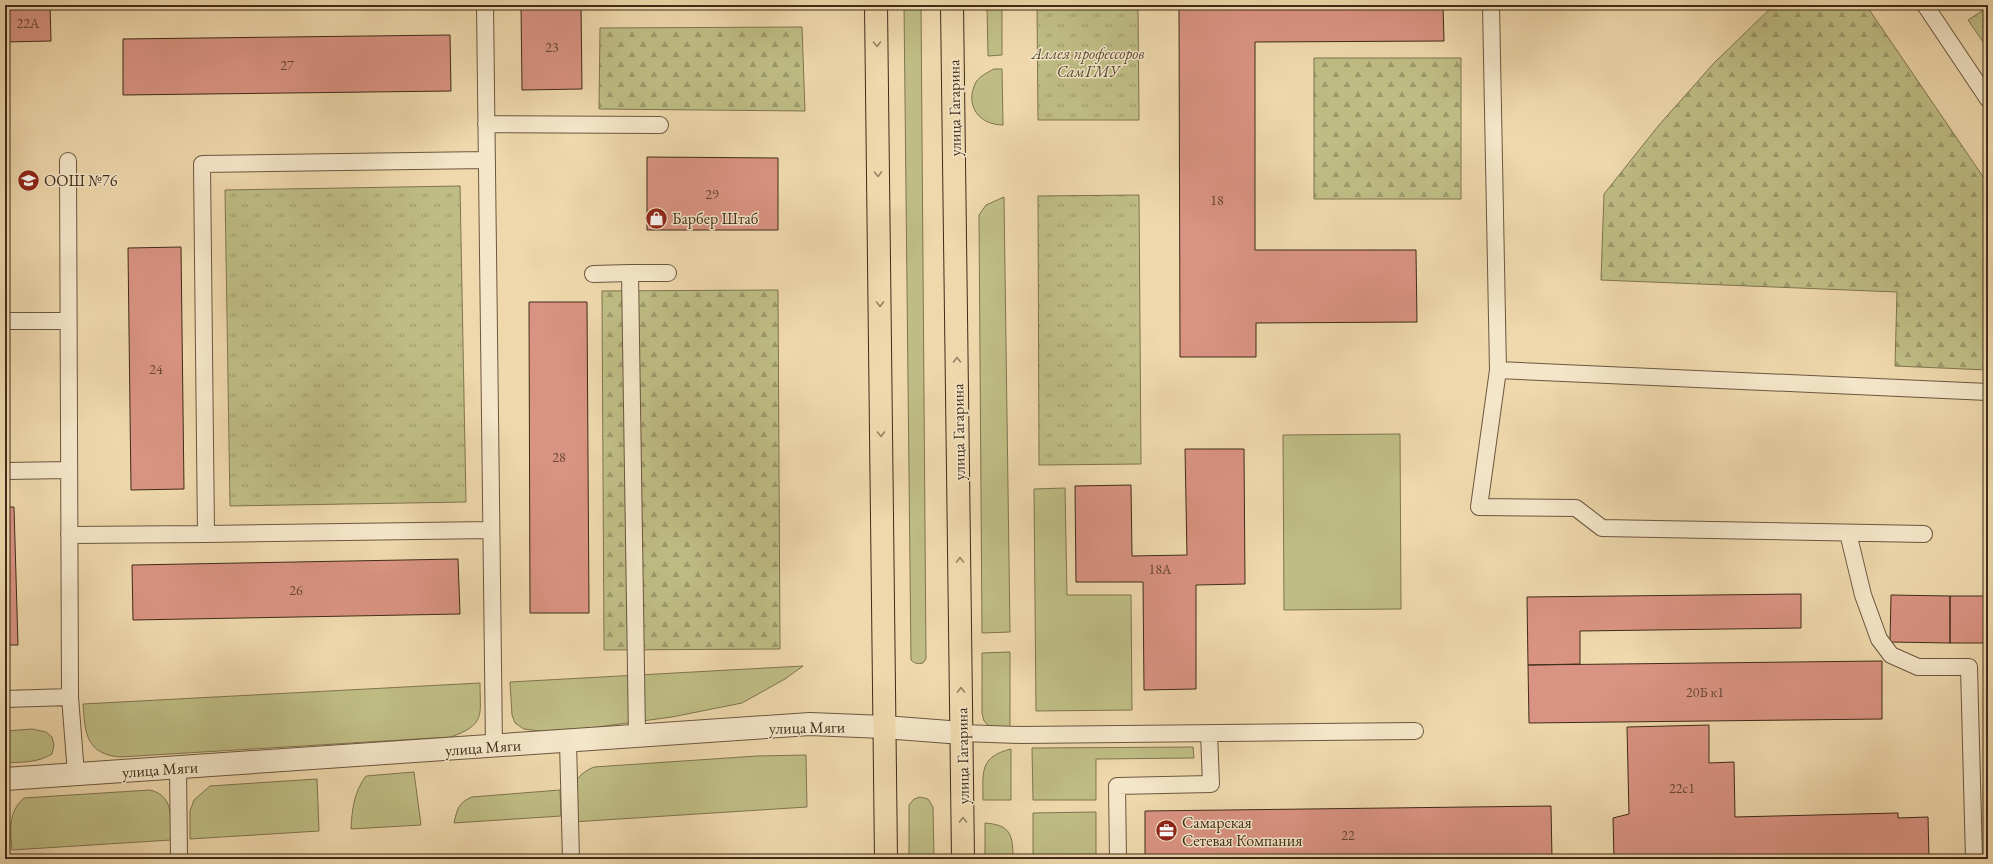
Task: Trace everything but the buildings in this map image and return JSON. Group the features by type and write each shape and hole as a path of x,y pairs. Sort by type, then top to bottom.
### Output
{"main road":[{"path":"876,5 886,859"},
{"name":"улица Гагарина","path":"952,5 963,859"}],"street":[{"name":"улица Мяги","path":"5,779 568,742 810,724 884,727 962,733"}],"lane":[{"path":"485,5 490,530 494,746"},
{"path":"1491,5 1498,370 1480,507 1576,508 1602,528 1924,534"},
{"path":"1925,5 1988,99"},
{"path":"486,124 660,125"},
{"path":"206,534 202,164 486,160"},
{"path":"68,161 67,321 70,697 76,774"},
{"path":"630,273 637,737"},
{"path":"592,274 668,273"},
{"path":"5,321 67,321"},
{"path":"1498,370 1988,392"},
{"path":"5,471 69,470"},
{"path":"69,535 490,530"},
{"path":"1848,533 1863,595 1879,638 1891,655 1918,667 1969,668 1974,859"},
{"path":"5,699 70,697"},
{"path":"962,733 1021,735 1415,731"},
{"path":"1118,859 1118,786 1211,784 1209,733"},
{"path":"568,742 571,859"},
{"path":"178,768 179,859"}],"green space":[{"path":"904,5 921,5 926,659 920,664 911,660"},
{"path":"987,5 1002,5 1002,55 988,56"},
{"name":"Аллея профессоров СамГМУ","path":"1037,5 1138,5 1139,120 1038,120"},
{"path":"1774,5 1866,5 1988,184 1988,370 1895,366 1897,292 1601,280 1604,194 1659,125 1714,63"},
{"path":"1988,7 1988,49 1968,20"},
{"path":"802,27 805,111 599,109 600,28"},
{"path":"1314,58 1461,58 1461,199 1314,199"},
{"path":"994,69 1002,69 1003,125 987,122 976,112 973,106 973,90 976,82 982,76"},
{"path":"460,186 466,502 230,506 225,190"},
{"path":"1139,195 1141,464 1039,465 1038,196"},
{"path":"1004,197 1010,632 982,633 979,215 986,205"},
{"path":"778,290 780,649 604,650 602,291"},
{"path":"1400,434 1401,609 1284,610 1283,435"},
{"path":"1065,488 1067,595 1131,595 1132,710 1036,711 1034,489"},
{"path":"1010,652 1010,727 989,726 984,721 982,713 982,653"},
{"path":"803,666 785,679 742,703 672,717 590,728 540,731 524,729 515,723 512,715 510,682"},
{"path":"480,683 479,718 470,728 451,737 120,757 100,752 94,747 87,733 83,704"},
{"path":"32,729 46,732 52,737 54,745 52,754 35,761 5,763 5,731"},
{"path":"1193,747 1194,758 1096,759 1096,800 1033,800 1032,748"},
{"path":"1011,749 1011,800 983,800 983,774 988,761 993,756"},
{"path":"806,755 807,807 572,822 572,797 575,783 585,771 594,767 757,756"},
{"path":"414,772 421,825 351,829 354,801 366,776"},
{"path":"317,779 319,831 190,839 190,811 194,800 210,786"},
{"path":"150,790 164,797 170,809 171,840 12,850 11,822 15,809 24,798"},
{"path":"560,790 561,816 454,823 456,814 461,804 472,797"},
{"path":"920,797 928,799 933,807 934,859 909,859 909,805 914,799"},
{"path":"1096,812 1096,859 1033,859 1033,813"},
{"path":"985,823 1000,826 1009,833 1012,844 1013,859 985,859"}],"place":[{"name":"ООШ №76","path":"28,180"},
{"name":"Барбер Штаб","path":"657,218"},
{"name":"Самарская Сетевая Компания","path":"1167,831"}]}
